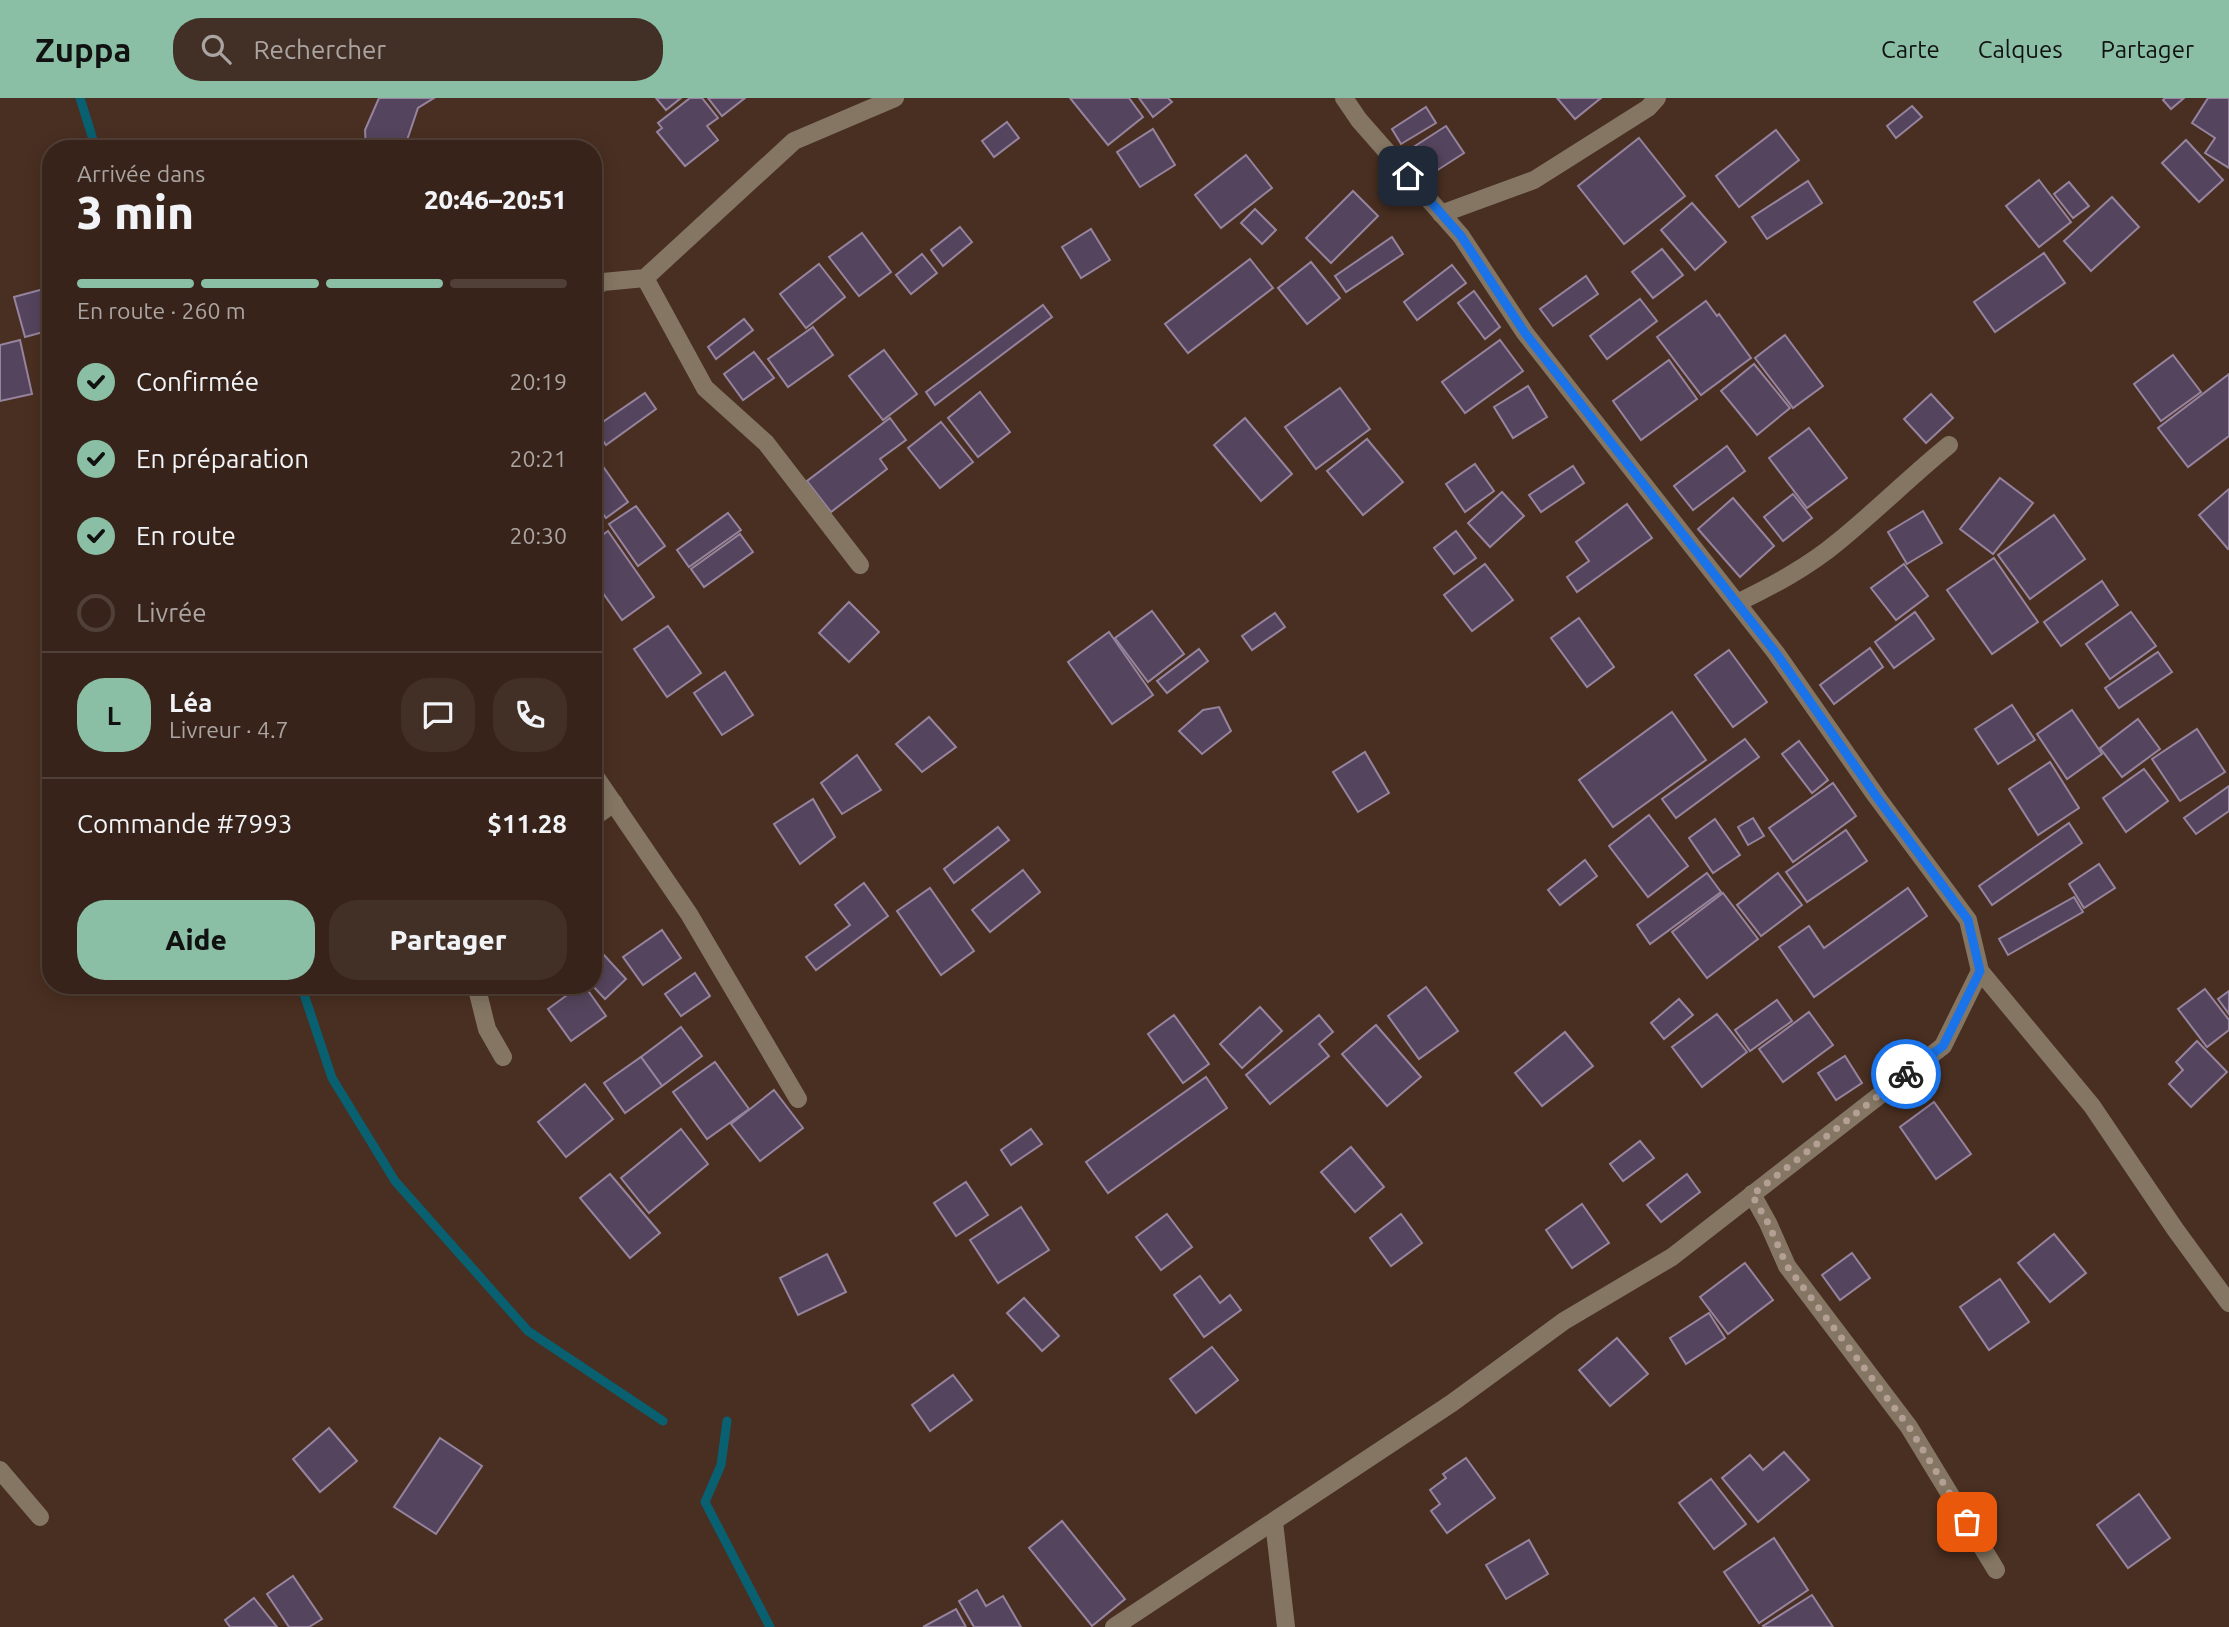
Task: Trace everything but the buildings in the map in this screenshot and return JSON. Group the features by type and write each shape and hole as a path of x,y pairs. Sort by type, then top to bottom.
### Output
{"street":[{"path":"602,283 645,278 794,141 895,98"},
{"path":"1344,98 1359,120 1461,236 1525,333 1776,653 1876,796 1968,920 1980,971 2092,1106 2229,1303"},
{"path":"1441,214 1534,180 1648,108 1657,98"},
{"path":"645,278 705,388 766,443 860,565"},
{"path":"1737,603 1774,585 1838,542 1909,477 1949,445"},
{"path":"602,786 689,914 798,1098"},
{"path":"602,812 614,803"},
{"path":"1114,1627 1452,1403 1564,1321 1672,1257 1943,1046 1980,971"},
{"path":"478,994 487,1029 503,1057"},
{"path":"1752,1195 1787,1266 1909,1427 1996,1570"},
{"path":"0,1470 40,1517"},
{"path":"1274,1522 1286,1627"}],"waterway":[{"path":"80,98 93,140"},
{"path":"304,994 332,1078 395,1181 528,1331 663,1421"},
{"path":"727,1421 721,1465 705,1502 770,1627"}],"way so far":[{"path":"1906,1074 1752,1195 1787,1266 1909,1427 1967,1522"}],"route":[{"path":"1408,176 1461,236 1525,333 1776,653 1876,796 1968,920 1980,971 1943,1046 1906,1074"}]}
